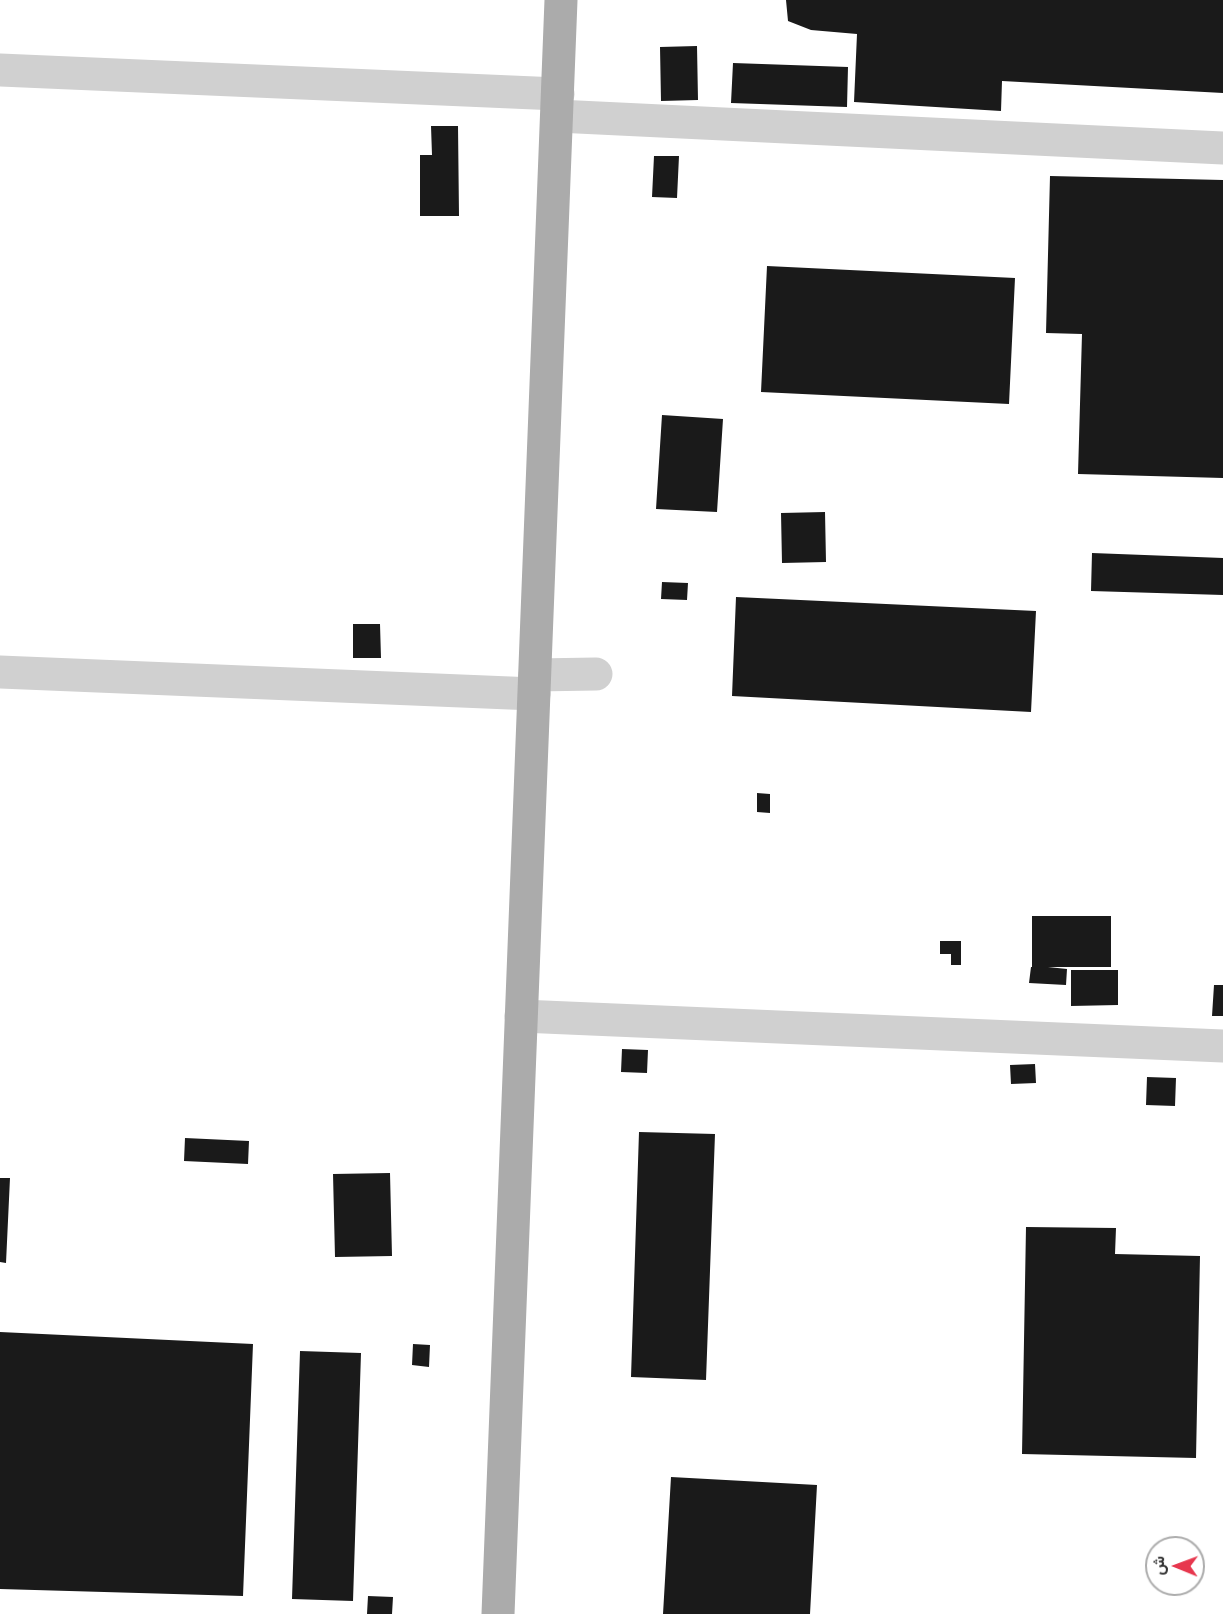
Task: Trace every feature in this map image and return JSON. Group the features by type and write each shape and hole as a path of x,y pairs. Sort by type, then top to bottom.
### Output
{"main road":[{"path":"498,1614 561,0"}],"street":[{"path":"0,69 1223,148"},
{"path":"0,672 534,684 596,675"},
{"path":"521,1016 772,1016 1223,1046"}],"building":[{"path":"786,0 1223,0 1223,93 1002,81 1001,111 854,102 857,34 811,30 788,21"},
{"path":"697,46 698,100 661,101 660,47"},
{"path":"733,63 848,67 847,107 731,103"},
{"path":"431,126 458,126 459,216 420,216 420,155 432,155"},
{"path":"654,156 679,156 677,198 652,197"},
{"path":"1050,176 1223,180 1223,478 1078,474 1082,334 1046,333"},
{"path":"767,266 1015,278 1009,404 761,392"},
{"path":"662,415 723,419 717,512 656,509"},
{"path":"825,512 826,562 782,563 781,513"},
{"path":"1092,553 1223,558 1223,595 1091,591"},
{"path":"662,582 688,583 687,600 661,599"},
{"path":"736,597 1036,611 1031,712 732,696"},
{"path":"353,624 380,624 381,658 353,658"},
{"path":"757,793 770,794 770,813 757,812"},
{"path":"1032,916 1111,916 1111,967 1048,967 1067,969 1066,985 1029,983 1032,967"},
{"path":"940,941 961,941 961,965 951,965 951,954 940,954"},
{"path":"1071,970 1118,970 1118,1005 1071,1006"},
{"path":"1214,985 1223,985 1223,1016 1212,1016"},
{"path":"622,1049 648,1050 647,1073 621,1072"},
{"path":"1035,1064 1036,1083 1011,1084 1010,1065"},
{"path":"1147,1077 1176,1078 1175,1106 1146,1105"},
{"path":"639,1132 715,1134 706,1380 631,1377"},
{"path":"185,1138 249,1141 248,1164 184,1161"},
{"path":"390,1173 392,1256 335,1257 333,1174"},
{"path":"0,1178 10,1178 6,1263 0,1262"},
{"path":"1026,1227 1116,1228 1115,1254 1200,1256 1196,1458 1022,1454"},
{"path":"0,1332 253,1344 243,1596 0,1589"},
{"path":"413,1344 430,1345 429,1367 412,1365"},
{"path":"300,1351 361,1353 353,1601 292,1599"},
{"path":"671,1477 817,1485 810,1614 663,1614"},
{"path":"368,1596 393,1597 392,1614 367,1614"}]}
